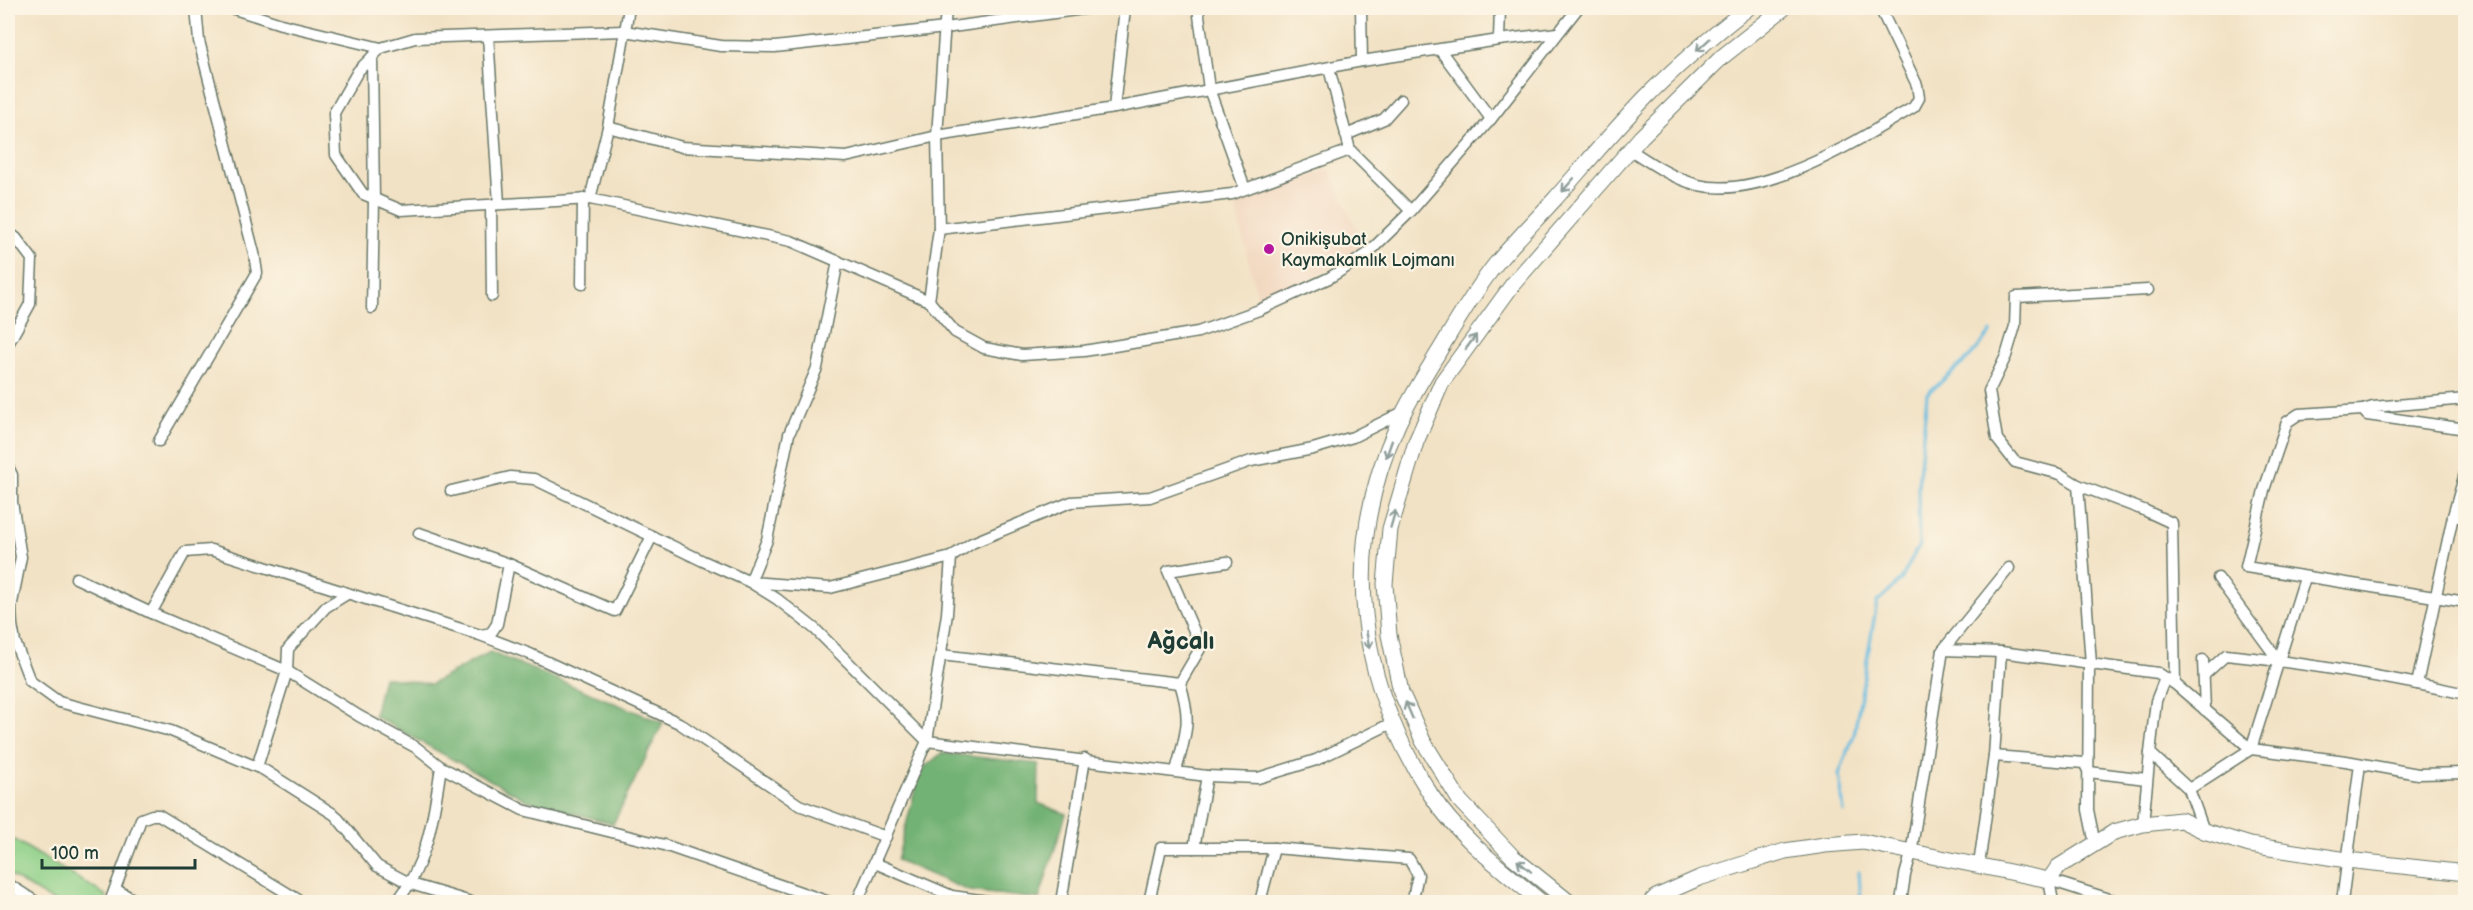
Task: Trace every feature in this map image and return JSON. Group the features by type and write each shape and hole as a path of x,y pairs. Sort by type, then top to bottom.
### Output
{"main road":[{"path":"1541,903 1474,844 1432,796 1392,723 1372,659 1363,616 1361,571 1376,485 1397,425 1470,298 1496,264 1646,97 1714,34 1748,8"},
{"path":"1569,903 1513,857 1460,801 1422,741 1401,692 1389,635 1385,584 1390,529 1416,442 1442,382 1512,284 1629,149 1722,57 1784,8"},
{"path":"1651,903 1656,897 1699,878 1785,851 1825,844 1863,842 1911,854 2049,880 2058,867 2114,832 2143,824 2181,820 2204,831 2250,845 2347,860 2466,873"}],"street":[{"path":"159,441 257,273 254,253 199,41 196,8"},
{"path":"231,8 281,24 381,48"},
{"path":"582,284 587,199 608,127 629,8"},
{"path":"929,301 939,229 937,136 946,8"},
{"path":"1091,8 1048,10 945,28 775,47 721,46 624,31 415,38 381,48 358,71 334,112 336,155 363,194 401,210 587,199 791,241 929,301 955,332 984,348 1022,355 1084,351 1198,332 1259,310 1329,278 1366,255 1412,211 1491,119 1578,8"},
{"path":"1114,108 1125,8"},
{"path":"1198,8 1209,88 1245,189"},
{"path":"1361,8 1362,61"},
{"path":"1499,40 1500,8"},
{"path":"1629,149 1669,175 1699,185 1726,189 1760,181 1824,160 1914,107 1919,98 1917,85 1880,8"},
{"path":"608,127 682,147 846,157 937,136 1114,108 1209,88 1362,61 1557,33"},
{"path":"488,36 495,205 492,296"},
{"path":"1440,50 1491,119"},
{"path":"372,57 374,200 372,308"},
{"path":"1329,68 1350,150 1412,211"},
{"path":"1346,135 1384,119 1401,100"},
{"path":"8,118 8,125"},
{"path":"939,229 1232,194 1350,150"},
{"path":"8,231 32,259 30,304 8,344"},
{"path":"750,582 767,540 789,434 817,368 838,261"},
{"path":"2148,290 2016,297 2015,326 2006,356 1989,391 1996,439 2016,462 2060,474 2078,485 2146,510 2172,523 2175,684"},
{"path":"2466,399 2373,407 2364,410 2299,414 2287,422 2264,490 2246,567 2466,602"},
{"path":"2364,410 2367,416 2466,429"},
{"path":"750,582 830,588 951,557 972,543 1071,502 1150,496 1251,461 1313,449 1353,437 1405,411"},
{"path":"8,467 12,475 12,502 21,557 11,608 12,625 15,642 30,681 59,702 171,731 257,767 335,816 377,866 411,884 471,903"},
{"path":"2417,684 2453,516 2466,471"},
{"path":"452,491 510,477 534,479 750,582 815,629 927,741 1207,776 1258,778 1316,760 1392,723"},
{"path":"2078,485 2090,664 2088,810 2095,844"},
{"path":"2453,516 2466,518"},
{"path":"419,533 509,564 615,611 652,536"},
{"path":"151,613 185,552 210,550 480,635 530,654 679,723 799,805 886,837"},
{"path":"857,903 927,741 947,614 951,557"},
{"path":"1176,771 1189,722 1180,682 1201,647 1168,570 1227,562"},
{"path":"480,635 491,633 497,624 509,564"},
{"path":"1902,903 1943,650 2008,568"},
{"path":"76,578 287,671 359,716 417,748 441,767 523,810 664,845 829,903"},
{"path":"2218,578 2279,661"},
{"path":"2189,789 2251,749 2306,578"},
{"path":"257,767 287,671 288,650 326,607 347,594"},
{"path":"1943,650 2001,652 2157,673 2175,684 2251,749 2418,774 2466,773"},
{"path":"1979,865 1994,756 2001,652"},
{"path":"940,655 1180,682"},
{"path":"2204,675 2226,655 2279,661 2466,694"},
{"path":"2203,660 2205,710"},
{"path":"2143,824 2156,701 2165,678"},
{"path":"2150,753 2189,789 2204,831"},
{"path":"1994,756 2084,763 2089,772"},
{"path":"1061,903 1085,759"},
{"path":"2342,903 2360,764"},
{"path":"397,903 411,884 430,836 441,767"},
{"path":"2089,772 2146,779"},
{"path":"1194,848 1207,776"},
{"path":"110,903 141,819 152,815 159,815 302,903"},
{"path":"1149,903 1161,848 1274,848 1410,859 1418,875 1412,903"},
{"path":"1260,903 1274,848"},
{"path":"874,863 952,896 994,903"},
{"path":"2053,903 2049,880 2119,903"},
{"path":"8,884 36,903"},
{"path":"115,889 138,903"}],"shaded area":[{"path":"1329,169 1367,251 1259,304 1235,205"}],"green space":[{"path":"490,652 663,723 613,824 526,800 374,716 383,677 431,684"},
{"path":"942,753 1039,764 1038,803 1066,814 1039,899 969,891 897,860 920,771"},
{"path":"8,836 107,896 104,902 54,902 8,874"}],"waterway":[{"path":"1844,812 1839,774 1854,735 1877,602 1901,580 1919,545 1918,487 1927,394 1971,356 1991,332"},
{"path":"1859,872 1861,902"}],"place":[{"name":"Onikişubat Kaymakamlık Lojmanı","path":"1269,249"}],"district":[{"name":"Ağcalı","path":"1181,641"}]}
